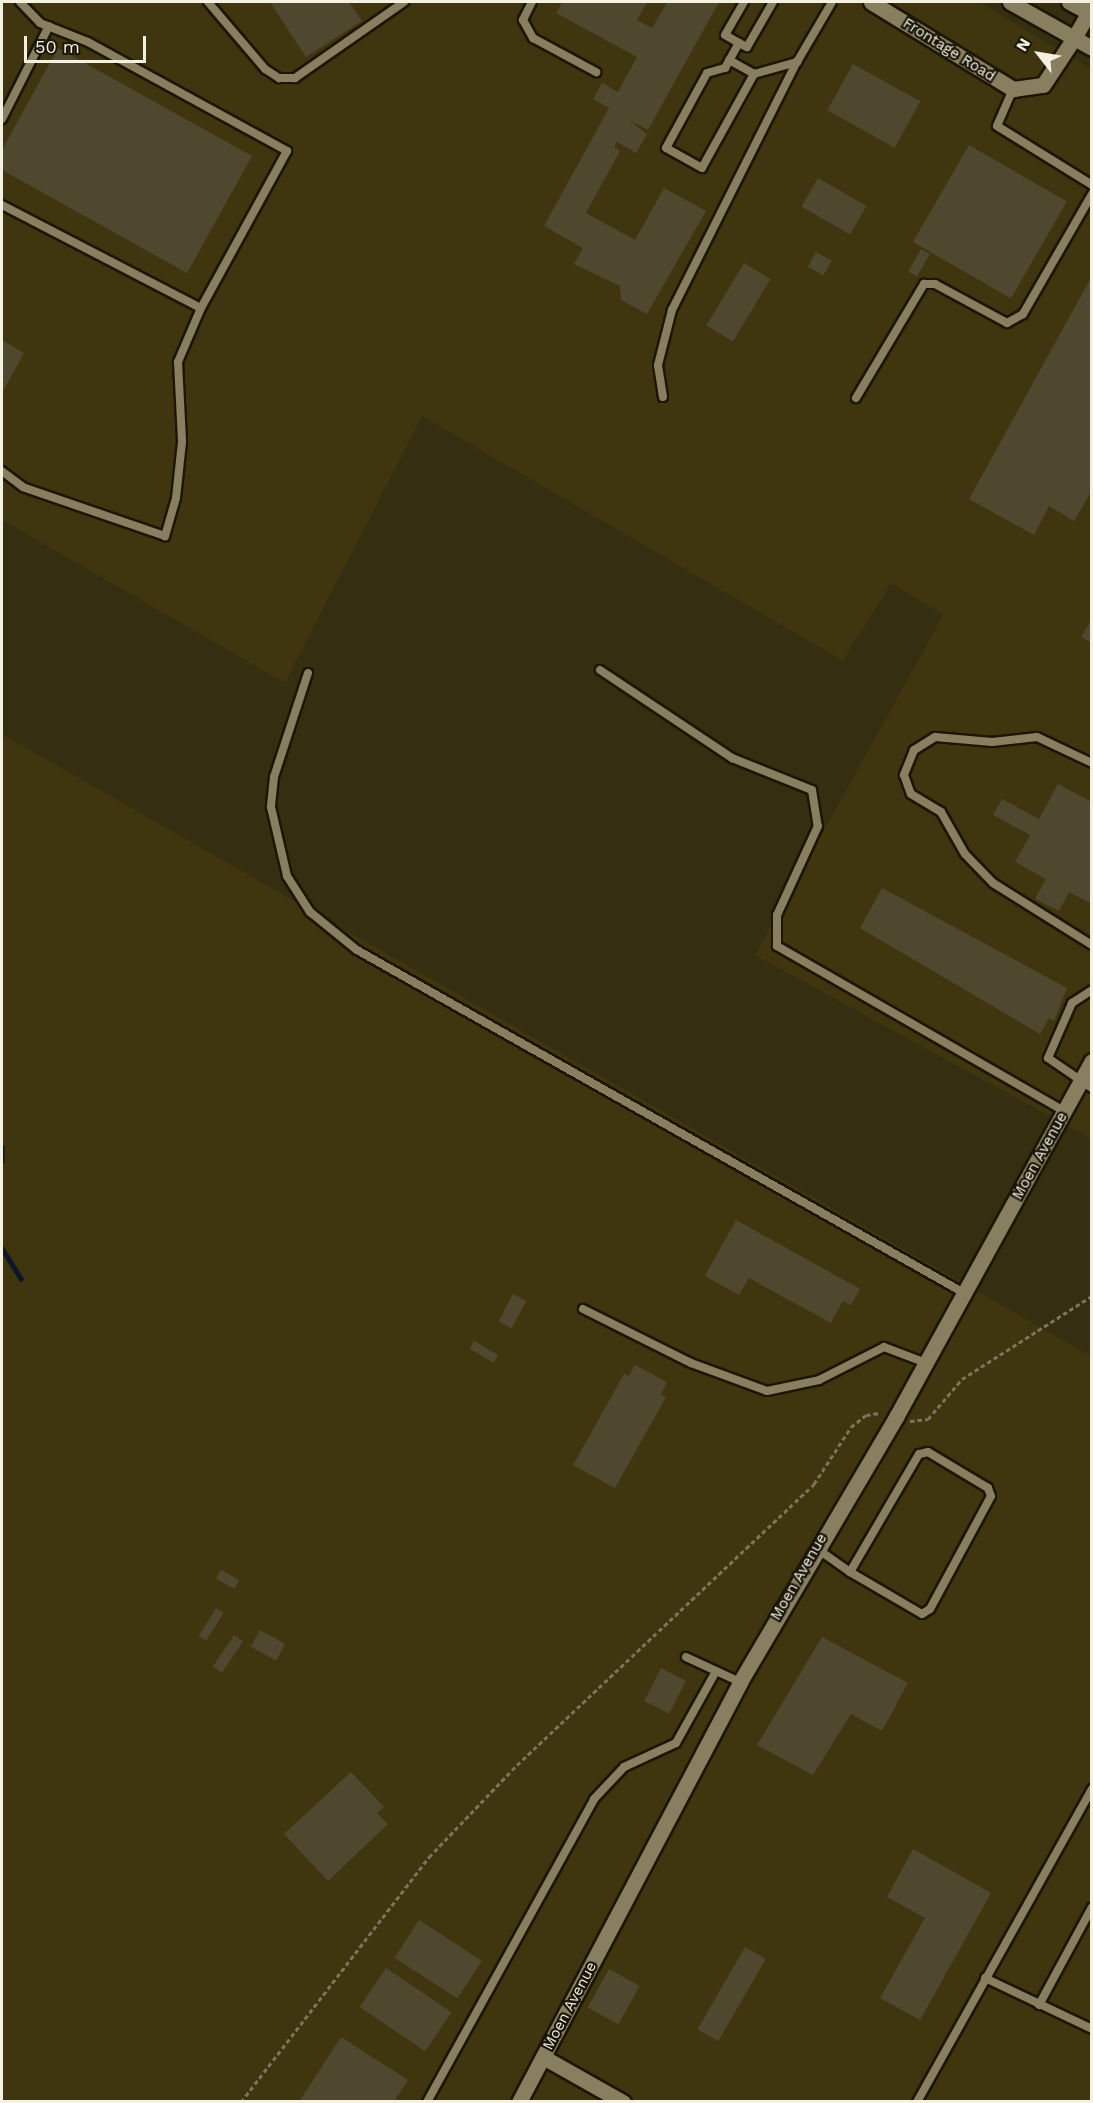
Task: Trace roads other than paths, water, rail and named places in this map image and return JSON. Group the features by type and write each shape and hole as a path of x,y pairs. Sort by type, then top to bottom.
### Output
{"street":[{"name":"Frontage Road","path":"871,2 1013,89 1043,85 1090,11"},
{"path":"1010,2 1092,48"},
{"path":"1069,2 1090,11"},
{"name":"Moen Avenue","path":"519,2102 740,1682 815,1547 896,1417 1064,1111 1086,1085 1092,1060"},
{"path":"543,2057 623,2102"}],"lane":[{"path":"2,471 23,487 165,536 176,498 182,442 178,362 201,308 287,151 88,42 49,26 20,2"},
{"path":"208,2 265,69 279,78 295,78 404,2"},
{"path":"532,2 523,20 533,38 596,72"},
{"path":"744,2 725,36 747,47 773,2"},
{"path":"663,397 658,365 672,310 797,62 832,2"},
{"path":"2,119 49,26"},
{"path":"739,43 725,68 707,73 666,148 702,168 754,74"},
{"path":"729,60 754,74 797,62"},
{"path":"1013,89 997,126 1092,185"},
{"path":"856,398 924,284 935,284 1007,323 1023,314 1092,194"},
{"path":"2,206 201,308"},
{"path":"600,670 732,758 813,790 818,825 777,915 777,946 1064,1111"},
{"path":"308,673 274,777 271,807 287,876 310,912 357,951 964,1293"},
{"path":"1092,763 1037,737 992,742 935,737 914,750 904,776 911,794 941,812 965,854 993,883 1092,945"},
{"path":"1086,1085 1048,1058 1072,1003 1092,990"},
{"path":"583,1309 691,1363 767,1391 819,1380 884,1347 926,1363"},
{"path":"815,1547 850,1572 922,1614 930,1609 991,1496 988,1488 928,1452 919,1454 850,1572"},
{"path":"686,1657 740,1682"},
{"path":"427,2102 594,1799 624,1767 676,1743 716,1671"},
{"path":"917,2102 1092,1789"},
{"path":"1039,2005 1092,1908"},
{"path":"985,1978 1092,2029"}],"waterway":[{"path":"2,1147 2,1161"},
{"path":"2,1248 21,1278"}]}
